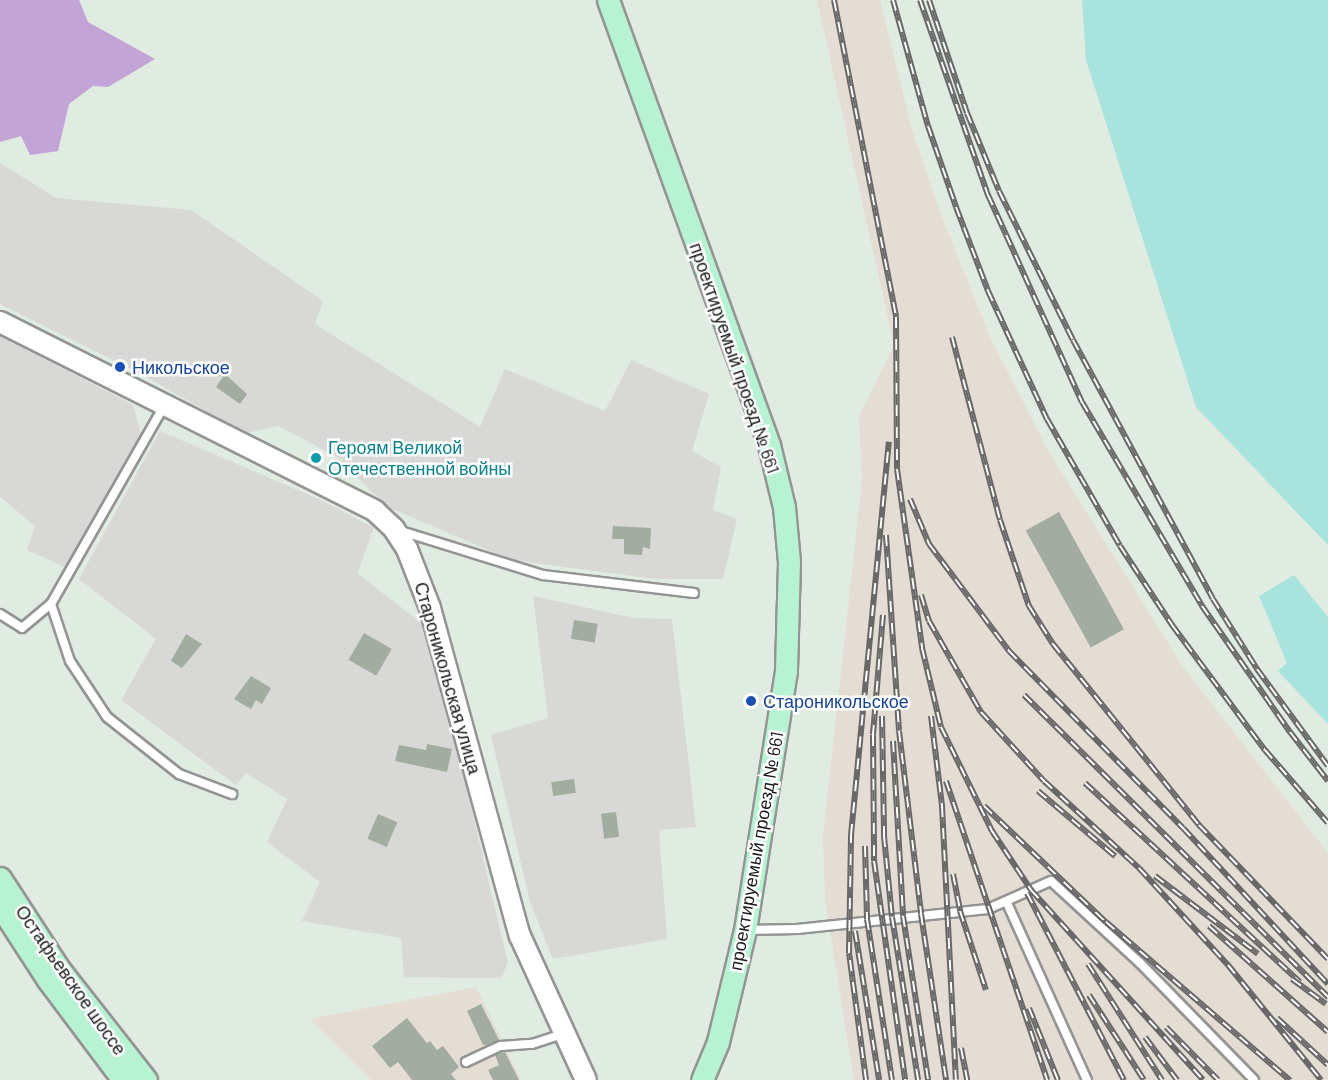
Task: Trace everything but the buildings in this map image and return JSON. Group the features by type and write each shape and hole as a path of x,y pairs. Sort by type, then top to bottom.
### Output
{"main road":[{"name":"проектируемый проезд № 661","path":"608,0 747,379 769,446 783,507 791,584 786,671 745,930 718,1042 702,1080"},
{"name":"Остафьевское шоссе","path":"0,878 59,969 146,1080"},
{"name":"Остафьевское шоссе","path":"0,906 48,980 123,1080"}],"street":[{"name":"Староникольская улица","path":"0,322 375,511 394,529 411,558 430,608 520,936 586,1080"}],"lane":[{"path":"0,614 22,628 51,604 164,404"},
{"path":"394,529 543,575 694,593"},
{"path":"51,604 70,661 107,717 179,774 232,794"},
{"path":"745,930 797,928 988,909 1007,903 1051,881 1140,963 1254,1080"},
{"path":"1007,903 1087,1080"},
{"path":"466,1062 501,1046 532,1044 564,1033"}],"shaded area":[{"path":"0,0 79,0 88,22 155,59 108,87 93,86 69,104 58,151 30,155 21,136 0,142"},
{"path":"817,0 880,0 911,127 940,212 990,337 1047,449 1183,667 1328,853 1328,1080 854,1080 825,899 823,836 862,481 859,416 894,345"},
{"path":"1082,0 1328,0 1328,545 1196,407 1086,60"},
{"path":"0,163 56,198 191,210 323,301 315,324 480,427 505,369 605,411 631,360 709,394 692,451 721,467 713,510 737,519 723,579 656,579 511,560 386,506 337,457 279,426 245,433 137,372 0,304"},
{"path":"0,336 133,405 141,434 67,568 27,550 35,526 0,497"},
{"path":"160,431 323,501 374,528 357,573 429,629 508,963 501,978 404,977 401,938 302,921 320,882 267,842 287,799 246,773 236,785 121,700 156,639 79,579"},
{"path":"1294,575 1328,617 1328,724 1278,671 1287,663 1259,596"},
{"path":"533,596 634,618 672,619 696,827 659,830 667,939 553,959 530,902 491,735 548,718"},
{"path":"476,987 521,1080 371,1080 310,1019"}],"railway":[{"path":"834,0 896,317 897,469 922,648 941,727 992,831 1031,890 1203,1080"},
{"path":"893,0 928,126 956,207 988,291 1047,419 1120,546 1172,625 1265,750 1328,823"},
{"path":"920,0 988,195 1082,402 1202,606 1290,732 1328,781"},
{"path":"929,0 967,113 999,191 1073,340 1213,599 1257,669 1328,766"},
{"path":"952,337 1000,520 1029,606 1053,644 1199,825 1328,959"},
{"path":"866,1080 849,953 851,835 889,442"},
{"path":"910,499 929,544 1009,651 1183,828 1328,984"},
{"path":"886,535 899,731 921,914 946,1080"},
{"path":"921,595 929,621 981,712 1044,781 1139,868 1228,965 1321,1080"},
{"path":"883,615 873,735 874,861 905,1080"},
{"path":"1024,695 1328,997"},
{"path":"882,716 884,836 892,917 918,1080"},
{"path":"931,716 942,806 956,1080"},
{"path":"893,741 903,916 928,1080"},
{"path":"946,781 1047,1080"},
{"path":"1085,783 1300,982"},
{"path":"1038,791 1115,856"},
{"path":"984,806 1106,922 1290,1080"},
{"path":"865,846 867,919 892,1080"},
{"path":"953,874 960,911 986,990"},
{"path":"1155,876 1258,954"},
{"path":"1027,893 1124,1080"},
{"path":"1209,926 1328,1032"},
{"path":"855,931 879,1080"},
{"path":"1088,964 1162,1080"},
{"path":"1292,979 1326,1004"},
{"path":"1089,995 1144,1080"},
{"path":"1029,1008 1058,1080"},
{"path":"1277,1018 1328,1065"},
{"path":"1166,1027 1218,1080"},
{"path":"1145,1037 1177,1080"},
{"path":"961,1048 967,1080"}],"place":[{"name":"Никольское","path":"120,367"},
{"name":"Героям Великой Отечественной войны","path":"316,458"},
{"name":"Староникольское","path":"751,701"}]}
